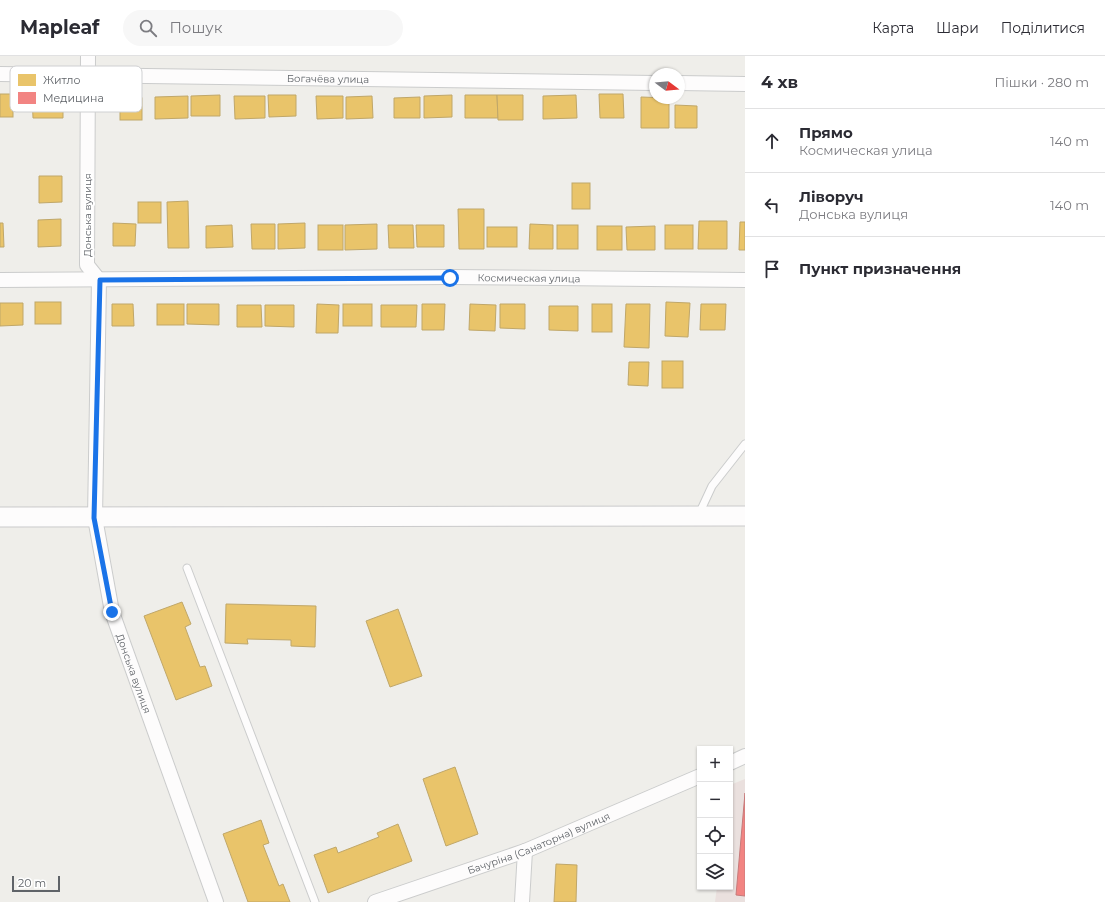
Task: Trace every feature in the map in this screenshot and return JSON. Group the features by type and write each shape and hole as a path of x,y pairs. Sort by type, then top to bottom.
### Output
{"street":[{"name":"Богачёва улица","path":"0,74 10,74"},
{"name":"Богачёва улица","path":"142,76 649,83"},
{"path":"685,84 745,84"},
{"name":"Донська вулиця","path":"88,112 87,265 100,280 94,518 112,612 216,902"},
{"name":"Космическая улица","path":"0,280 458,278 745,280"},
{"path":"0,517 745,516"},
{"path":"733,762 745,756"},
{"name":"Бачуріна (Санаторна) вулиця","path":"375,902 525,851 697,777"},
{"path":"522,902 525,851"}],"lane":[{"path":"698,516 712,486 745,444"},
{"path":"187,568 315,902"}],"shaded area":[{"path":"745,779 745,902 715,902 717,890 733,890 733,784"}],"building: Житло":[{"path":"0,94 10,94 10,112 13,112 13,117 0,117"},
{"path":"599,94 623,94 624,118 600,118"},
{"path":"220,95 220,116 191,116 191,96"},
{"path":"268,95 296,95 296,116 269,117"},
{"path":"452,95 452,117 424,118 424,96"},
{"path":"465,95 497,95 498,118 465,118"},
{"path":"497,95 523,95 523,120 498,120"},
{"path":"576,95 577,118 543,119 543,96"},
{"path":"188,96 188,118 155,119 155,97"},
{"path":"234,96 265,96 265,118 235,119"},
{"path":"316,96 343,96 343,118 317,119"},
{"path":"372,96 373,118 346,119 346,97"},
{"path":"420,97 420,118 394,118 394,98"},
{"path":"641,97 649,97 649,104 669,104 669,128 641,128"},
{"path":"675,105 697,106 697,128 675,128"},
{"path":"33,112 63,112 63,118 33,118"},
{"path":"120,112 142,112 142,120 120,120"},
{"path":"39,176 62,176 62,202 39,203"},
{"path":"572,183 590,183 590,209 572,209"},
{"path":"188,201 189,248 168,248 167,202"},
{"path":"138,202 161,202 161,223 138,223"},
{"path":"458,209 484,209 484,249 459,249"},
{"path":"61,219 61,246 38,247 38,220"},
{"path":"699,221 727,221 727,249 698,249"},
{"path":"740,222 745,222 745,250 739,250"},
{"path":"0,223 3,223 4,247 0,247"},
{"path":"113,223 136,224 135,246 113,246"},
{"path":"305,223 305,248 278,249 278,224"},
{"path":"251,224 275,224 275,249 252,249"},
{"path":"377,224 377,249 345,250 345,225"},
{"path":"530,224 553,225 553,249 529,249"},
{"path":"232,225 233,247 206,248 206,226"},
{"path":"318,225 343,225 343,250 318,250"},
{"path":"388,225 413,225 414,248 389,248"},
{"path":"416,225 444,225 444,247 417,247"},
{"path":"557,225 578,225 578,249 557,249"},
{"path":"665,225 693,225 693,249 665,249"},
{"path":"597,226 622,226 622,250 597,250"},
{"path":"655,226 655,250 627,250 626,227"},
{"path":"487,227 517,227 517,247 487,247"},
{"path":"35,302 61,302 61,324 35,324"},
{"path":"666,302 690,303 688,337 665,336"},
{"path":"0,303 23,303 23,325 0,326"},
{"path":"112,304 133,304 134,326 112,326"},
{"path":"157,304 184,304 184,325 157,325"},
{"path":"187,304 219,304 219,325 187,324"},
{"path":"317,304 339,305 338,333 316,333"},
{"path":"343,304 372,304 372,326 343,326"},
{"path":"422,304 445,304 444,330 422,330"},
{"path":"470,304 496,305 495,331 469,330"},
{"path":"500,304 525,304 525,329 500,328"},
{"path":"592,304 612,304 612,332 592,332"},
{"path":"626,304 650,304 649,348 624,347"},
{"path":"701,304 726,304 725,330 700,330"},
{"path":"237,305 261,305 262,327 237,327"},
{"path":"265,305 294,305 294,327 265,326"},
{"path":"381,305 417,305 416,327 381,327"},
{"path":"549,306 578,306 578,331 549,330"},
{"path":"662,361 683,361 683,388 662,388"},
{"path":"629,362 649,362 648,386 628,385"},
{"path":"182,602 191,624 185,627 200,667 205,666 212,686 176,700 144,616"},
{"path":"226,604 316,606 315,647 291,646 291,640 247,639 248,644 225,643"},
{"path":"398,609 422,676 390,687 366,621"},
{"path":"455,767 478,834 446,846 423,779"},
{"path":"261,820 269,843 263,845 279,886 283,884 290,902 248,902 223,834"},
{"path":"398,824 412,861 328,893 314,855 336,847 338,853 379,837 377,833"},
{"path":"556,864 577,865 576,902 554,902"}],"building: Медицина":[{"path":"745,793 745,896 736,895"}],"route":[{"path":"112,612 94,518 100,280 450,278"}]}
